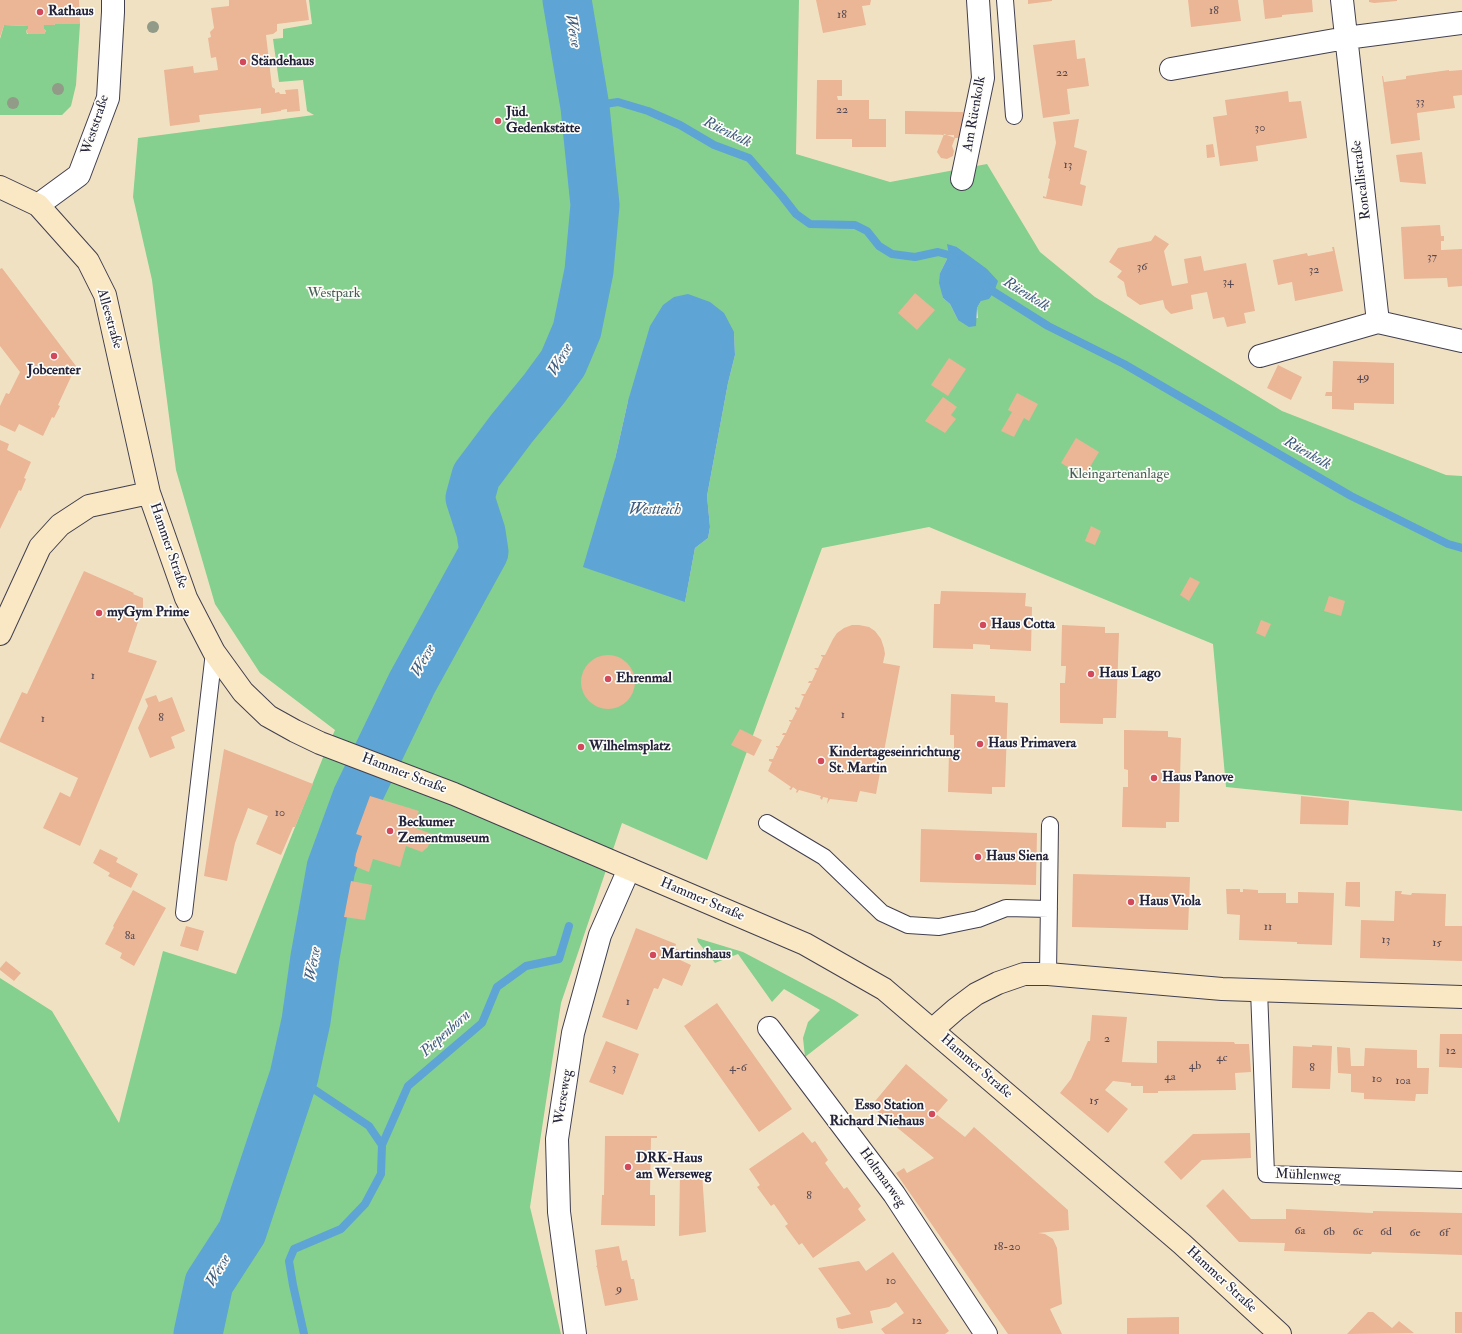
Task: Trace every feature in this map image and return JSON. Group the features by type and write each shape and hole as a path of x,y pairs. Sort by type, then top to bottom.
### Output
{"main road":[{"name":"Alleestraße","path":"0,187 38,205 88,261 105,295 149,493"},
{"path":"0,634 40,547 60,524 89,506 149,493"},
{"name":"Hammer Straße","path":"149,493 186,598 214,652 243,692 268,716 295,731 454,794 805,944 884,989 1182,1244 1280,1334"},
{"path":"932,1030 976,994 998,982 1024,974 1048,974 1222,989 1462,997"}],"street":[{"name":"Weststraße","path":"38,205 80,175 108,98 113,0"},
{"name":"Am Rüenkolk","path":"962,179 983,78 978,0"},
{"name":"Roncallistraße","path":"1342,0 1378,322"},
{"path":"1171,69 1346,38 1462,23"},
{"path":"1260,356 1378,322 1462,341"},
{"name":"Werseweg","path":"575,1334 559,1212 557,1139 575,1026 600,935 629,869"},
{"name":"Holtmarweg","path":"769,1028 894,1194 986,1334"}],"lane":[{"name":"Am Rüenkolk","path":"1005,0 1014,116"},
{"path":"184,913 214,652"},
{"path":"767,823 824,857 882,913 908,925 939,927 978,919 1006,908 1049,908"},
{"path":"1048,974 1050,825"},
{"name":"Mühlenweg","path":"1258,990 1266,1174 1462,1180"}],"green space":[{"name":"Westpark","path":"309,0 799,0 796,154 890,182 987,164 1040,252 1095,297 1282,411 1446,475 1462,476 1462,811 1226,787 1213,644 929,527 822,548 707,860 622,823 561,1003 530,1207 561,1334 0,1334 0,978 52,1011 119,1123 163,951 236,974 335,730 260,673 215,604 176,470 152,280 133,197 138,138 314,115 307,111 303,80 279,82 273,39 283,38 283,29 312,24","holes":["957,247 966,254 981,301 977,308 978,318 958,320 950,304 943,298 940,273 949,255","734,332 735,355 728,383 707,496 710,527 708,538 695,548 685,602 615,459 628,401"]},
{"path":"80,24 76,85 71,106 62,115 0,115 0,39 4,25 28,26 26,31 27,34 44,34 46,31 44,29 44,25"},
{"path":"697,938 743,952 834,1000 859,1015 805,1057 803,1038 808,1022 820,1010 784,989 772,1002 738,954 715,963 698,942"}],"water":[{"path":"947,244 957,247 987,269 998,281 994,292 989,299 981,301 977,308 976,326 969,327 958,320 950,304 943,298 939,283 940,273 949,255"},
{"name":"Westteich","path":"688,294 710,302 724,313 734,332 735,355 728,383 707,496 710,527 708,538 695,548 685,602 583,567 615,459 628,401 650,326 663,305 674,297"}],"building":[{"name":"Rathaus","path":"0,0 79,0 80,24 44,25 44,29 46,31 44,34 28,34 26,31 28,26 4,25 0,37"},
{"name":"Ständehaus","path":"229,0 306,0 309,20 277,24 277,31 273,34 266,35 272,87 275,89 275,93 279,92 280,94 286,94 285,90 298,89 300,111 287,112 287,109 261,114 261,108 199,115 200,122 170,126 164,70 193,66 194,73 218,70 216,57 211,58 208,38 211,37 210,32 214,28 211,8 229,6"},
{"path":"816,0 871,0 870,5 862,6 866,25 823,33"},
{"path":"1028,0 1052,0 1052,1 1028,4"},
{"path":"1188,0 1238,0 1241,21 1191,27"},
{"path":"1263,0 1312,0 1313,12 1282,15 1282,17 1265,19"},
{"path":"1369,0 1397,1 1374,3 1369,2"},
{"path":"1075,40 1077,59 1085,58 1089,86 1067,89 1070,114 1043,118 1033,45"},
{"path":"1449,70 1462,70 1462,95 1453,96 1455,108 1417,113 1420,140 1391,144 1382,76 1384,82 1406,79 1406,76"},
{"path":"817,80 842,80 842,96 837,96 838,100 869,100 869,119 886,119 886,147 852,147 852,139 816,139"},
{"path":"1288,91 1289,102 1301,101 1307,138 1256,146 1258,161 1220,166 1213,117 1227,115 1225,100"},
{"path":"905,111 963,112 963,138 954,138 954,135 905,134"},
{"path":"1079,119 1074,147 1087,151 1080,184 1086,186 1082,206 1043,198 1043,196 1046,197 1050,179 1048,178 1056,143 1053,122"},
{"path":"944,134 955,138 952,146 954,151 953,156 947,159 941,158 937,152"},
{"path":"1213,144 1215,157 1207,158 1206,145"},
{"path":"1422,152 1426,184 1400,182 1396,155"},
{"path":"1440,225 1441,236 1444,236 1444,241 1441,241 1441,250 1462,249 1462,286 1448,287 1447,278 1404,279 1401,227"},
{"path":"1155,235 1169,244 1164,251 1172,286 1188,283 1184,259 1201,256 1204,271 1246,263 1255,311 1244,313 1246,323 1227,327 1224,317 1213,319 1207,292 1191,295 1193,309 1171,314 1165,308 1163,300 1140,305 1127,296 1124,282 1117,277 1122,271 1109,262 1118,248 1151,241"},
{"path":"1332,247 1334,247 1343,291 1295,301 1292,282 1278,285 1273,260 1307,253 1308,256 1333,251"},
{"path":"2,268 76,366 58,405 60,406 54,418 52,417 43,436 19,424 15,432 0,425 0,406 6,393 9,394 20,372 0,346 0,269"},
{"path":"915,293 935,310 917,330 898,313"},
{"path":"949,358 966,369 948,396 931,385"},
{"path":"1333,361 1394,363 1394,404 1354,403 1354,410 1332,409 1332,396 1325,396 1326,392 1332,392"},
{"path":"1278,365 1302,377 1291,400 1267,388"},
{"path":"1017,393 1038,404 1029,421 1024,418 1014,437 1001,431 1012,412 1008,410"},
{"path":"943,397 957,407 951,415 956,419 945,433 925,421"},
{"path":"1076,438 1099,452 1084,477 1061,463"},
{"path":"0,440 9,444 7,450 31,462 24,478 26,479 21,491 19,490 0,529"},
{"path":"1091,526 1101,531 1095,545 1085,541"},
{"path":"84,571 143,598 143,607 128,652 157,661 80,846 43,828 60,792 70,797 78,778 0,742 0,739 22,692 27,694"},
{"path":"1190,577 1200,582 1189,601 1180,595"},
{"name":"Haus Cotta","path":"941,591 1026,593 1025,606 1032,607 1031,651 990,649 990,645 973,644 973,649 933,648 934,604 940,604"},
{"path":"1329,596 1345,601 1341,616 1324,611"},
{"path":"1261,620 1271,624 1265,637 1256,633"},
{"path":"852,625 869,627 875,631 881,639 884,648 885,654 883,663 900,666 876,794 860,791 857,802 830,799 827,804 828,798 823,797 822,800 820,798 821,796 799,790 797,793 797,790 793,787 791,790 789,789 791,787 768,771 772,762 769,761 769,759 773,759 778,748 776,746 779,746 785,735 782,735 783,733 786,733 791,722 789,720 792,720 797,710 795,707 799,708 804,696 801,695 805,694 811,683 808,683 809,681 812,681 817,670 814,669 818,668 823,657 821,655 825,655 837,633"},
{"name":"Haus Lago","path":"1062,625 1105,627 1105,633 1119,633 1116,718 1103,718 1103,724 1060,723 1060,683 1065,683 1066,666 1061,666"},
{"name":"Ehrenmal","path":"603,655 613,655 623,659 631,667 635,677 635,687 631,697 623,705 613,709 603,709 593,705 585,697 581,687 581,677 585,667 593,659"},
{"name":"Haus Primavera","path":"951,694 995,696 995,702 1008,703 1005,787 992,787 992,794 948,792 949,752 954,752 954,735 950,735"},
{"path":"156,695 159,702 172,697 185,731 171,737 175,748 150,758 138,728 148,706 145,699"},
{"path":"740,729 762,740 754,756 731,745"},
{"name":"Haus Panove","path":"1124,730 1168,731 1168,737 1181,738 1179,822 1166,822 1166,828 1122,827 1123,787 1128,787 1128,770 1124,769"},
{"path":"224,749 313,784 295,827 293,827 281,855 256,844 268,816 248,808 235,843 227,881 204,876"},
{"name":"Beckumer Zementmuseum","path":"370,796 419,811 413,827 432,834 428,847 422,852 406,846 400,867 373,859 369,872 354,866 362,836 356,834"},
{"path":"1301,796 1349,801 1348,825 1300,824"},
{"name":"Haus Siena","path":"921,829 1037,833 1036,885 920,882"},
{"path":"100,849 118,858 116,862 138,874 131,888 108,876 110,873 93,863"},
{"name":"Haus Viola","path":"1073,874 1190,877 1188,930 1072,927"},
{"path":"351,881 372,885 365,920 344,917"},
{"path":"1346,882 1360,882 1360,907 1345,906"},
{"path":"1226,889 1240,889 1240,892 1243,892 1243,889 1258,890 1258,893 1286,893 1286,903 1298,903 1298,892 1334,893 1332,945 1239,940 1240,915 1227,914"},
{"path":"133,890 166,908 134,966 120,958 122,953 105,944"},
{"path":"1395,891 1402,891 1401,894 1411,895 1412,893 1446,894 1445,926 1462,926 1462,961 1360,958 1361,920 1394,921"},
{"path":"186,926 204,931 198,951 180,946"},
{"name":"Martinshaus","path":"636,928 676,944 675,948 681,951 678,959 691,965 682,986 663,978 658,989 654,988 637,1030 602,1017"},
{"path":"6,961 21,973 14,981 0,970"},
{"path":"717,1003 792,1109 759,1132 684,1026"},
{"path":"1092,1015 1127,1017 1122,1062 1157,1063 1157,1041 1234,1042 1235,1044 1249,1044 1251,1072 1235,1073 1236,1090 1158,1091 1158,1093 1143,1093 1143,1086 1131,1086 1131,1083 1113,1081 1105,1090 1128,1109 1108,1133 1060,1093 1071,1079 1088,1041 1090,1041"},
{"path":"1440,1034 1462,1034 1462,1068 1439,1067"},
{"path":"606,1041 639,1054 623,1095 589,1082"},
{"path":"1312,1045 1332,1046 1330,1089 1292,1088 1293,1046 1312,1047"},
{"path":"1337,1047 1350,1048 1351,1066 1364,1066 1365,1048 1417,1050 1417,1068 1429,1068 1428,1094 1416,1094 1415,1101 1364,1099 1364,1093 1351,1092 1351,1074 1338,1073"},
{"path":"906,1064 948,1100 936,1114 965,1137 974,1127 1068,1210 1069,1230 1038,1233 1045,1234 1053,1239 1057,1248 1062,1304 1050,1309 1062,1334 1008,1334 896,1173 904,1168 907,1173 934,1158 871,1106"},
{"path":"803,1132 812,1143 815,1141 828,1160 825,1163 844,1189 847,1187 861,1206 858,1209 866,1220 813,1258 802,1243 799,1245 785,1226 788,1224 774,1204 771,1206 757,1187 760,1185 749,1169"},
{"path":"1250,1133 1251,1158 1202,1160 1181,1180 1164,1162 1193,1134"},
{"name":"DRK-Haus am Werseweg","path":"605,1136 657,1136 657,1138 651,1138 650,1195 655,1195 655,1226 601,1225 602,1195 604,1195"},
{"path":"680,1172 702,1173 706,1232 679,1236"},
{"path":"1223,1189 1251,1219 1286,1219 1286,1209 1373,1213 1373,1211 1462,1213 1462,1255 1284,1251 1285,1243 1239,1242 1206,1206"},
{"path":"619,1246 622,1261 627,1260 631,1279 634,1279 638,1300 605,1306 596,1267 595,1250"},
{"path":"893,1252 949,1331 945,1334 885,1334 881,1329 904,1313 896,1302 889,1307 870,1311 873,1323 842,1329 838,1328 836,1318 851,1314 818,1268 859,1261 866,1271"},
{"path":"1368,1312 1373,1312 1392,1328 1399,1321 1414,1333 1347,1334"},
{"path":"1455,1312 1462,1312 1462,1333 1455,1333"},
{"path":"1179,1317 1179,1334 1127,1334 1127,1318"}],"waterway":[{"name":"Werse","path":"198,1334 209,1283 242,1232 294,1076 306,1021 315,957 331,868 357,797 412,683 484,552 481,532 470,498 476,476 563,363 577,330 589,271 595,205 585,107 567,0"},
{"name":"Rüenkolk","path":"585,107 618,102 648,111 680,125 714,145 749,158 796,214 810,224 855,225 867,231 879,246 892,254 915,257 938,252 949,255 957,262"},
{"name":"Rüenkolk","path":"986,286 1048,326 1124,364 1351,496 1448,544 1462,548"},
{"name":"Piepenborn","path":"382,1145 408,1086 482,1023 497,987 526,966 559,959 569,926"},
{"path":"294,1076 369,1126 382,1145 381,1174 365,1204 341,1229 294,1249 289,1261 304,1334"}],"place":[{"name":"Rathaus","path":"40,12"},
{"name":"Ständehaus","path":"243,62"},
{"name":"Jüd. Gedenkstätte","path":"498,121"},
{"name":"Jobcenter","path":"54,356"},
{"name":"myGym Prime","path":"99,613"},
{"name":"Haus Cotta","path":"983,625"},
{"name":"Haus Lago","path":"1091,674"},
{"name":"Ehrenmal","path":"608,679"},
{"name":"Haus Primavera","path":"980,744"},
{"name":"Wilhelmsplatz","path":"581,747"},
{"name":"Kindertageseinrichtung St. Martin","path":"821,761"},
{"name":"Haus Panove","path":"1154,778"},
{"name":"Beckumer Zementmuseum","path":"390,831"},
{"name":"Haus Siena","path":"978,857"},
{"name":"Haus Viola","path":"1131,902"},
{"name":"Martinshaus","path":"653,955"},
{"name":"Esso Station Richard Niehaus","path":"932,1114"},
{"name":"DRK-Haus am Werseweg","path":"628,1167"}],"park label":[{"name":"Kleingartenanlage","path":"1119,475"}]}
